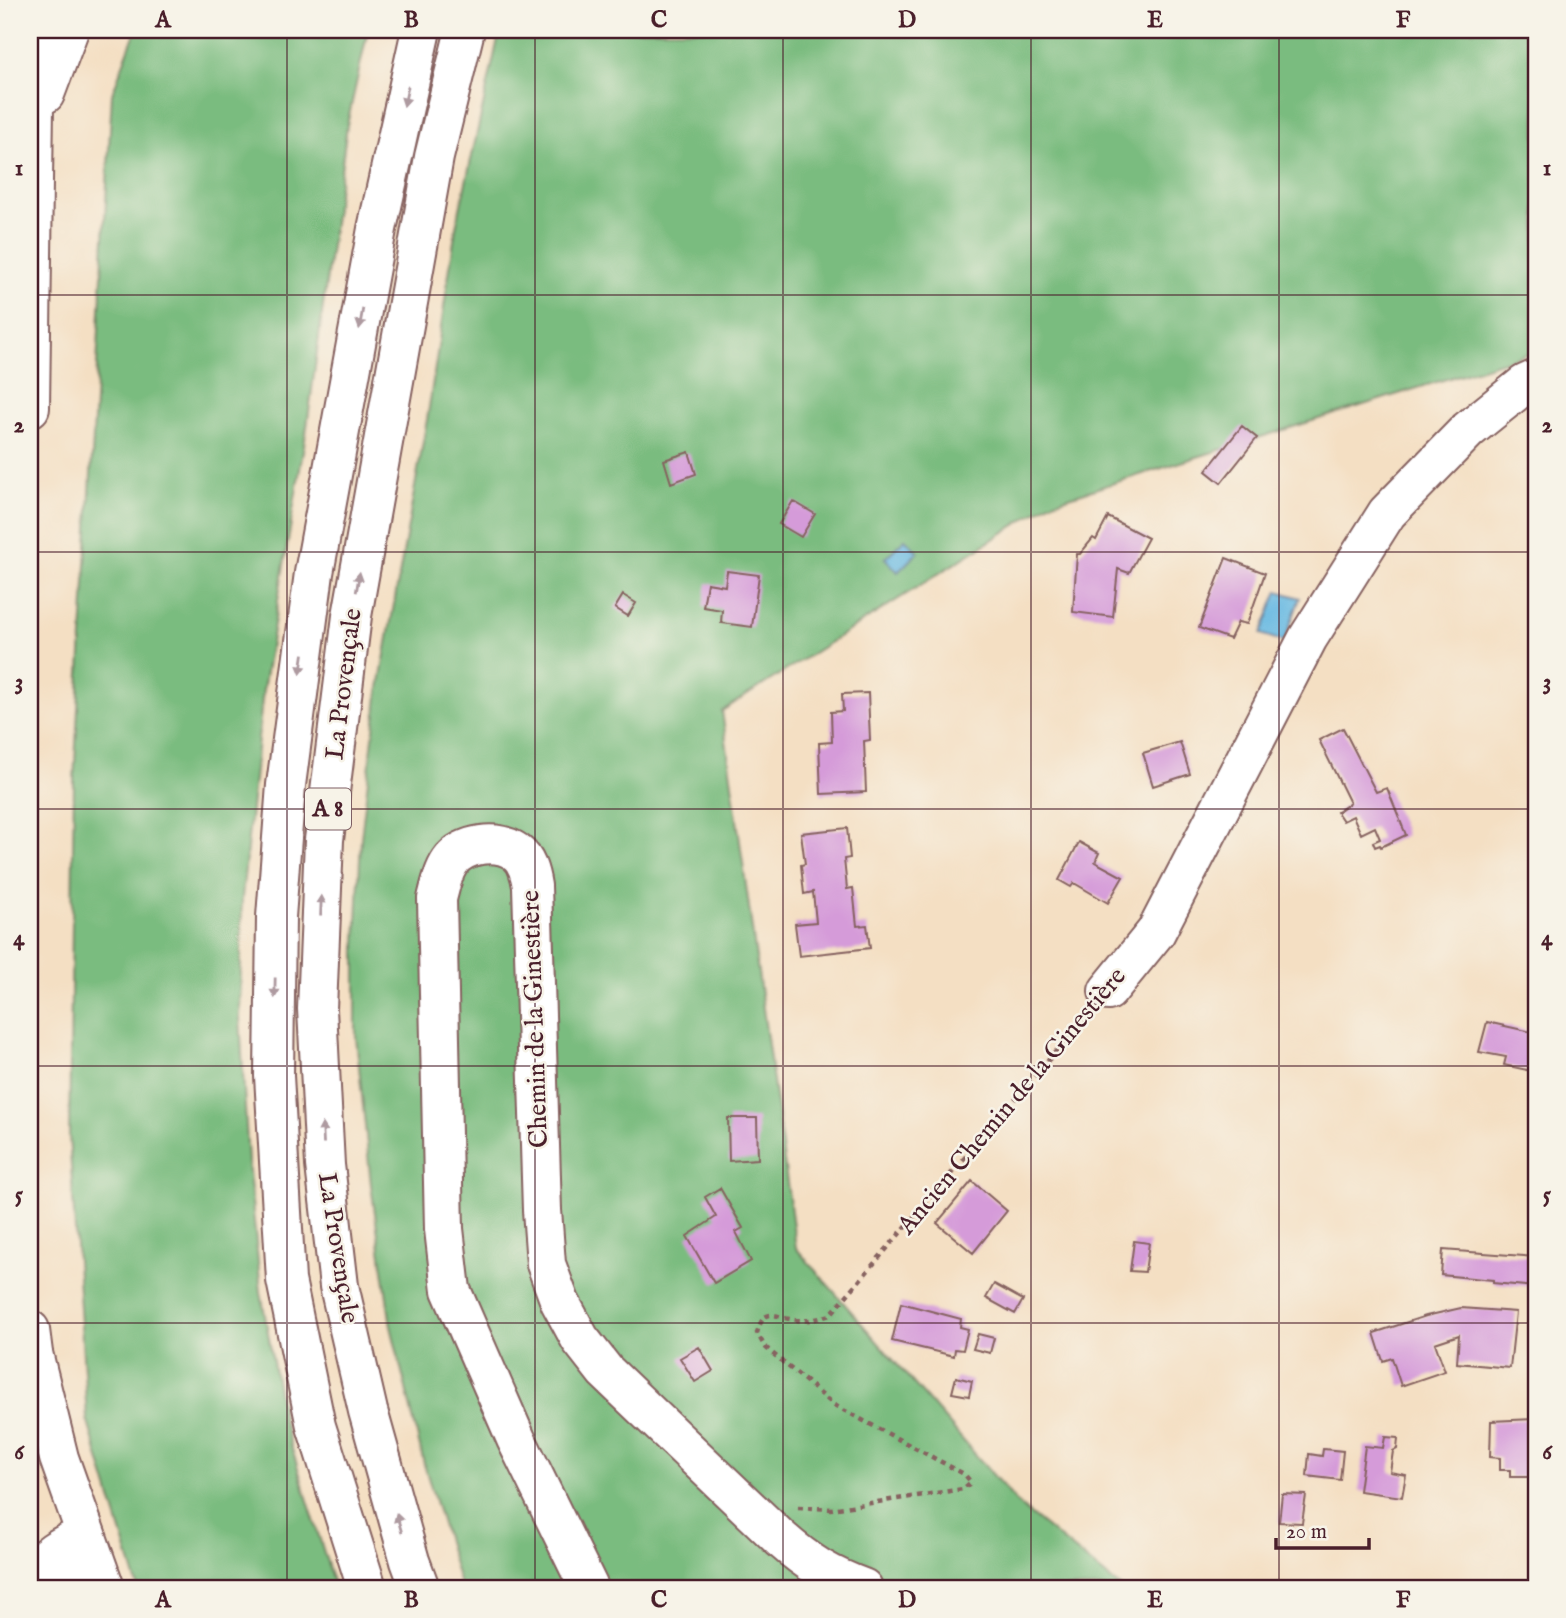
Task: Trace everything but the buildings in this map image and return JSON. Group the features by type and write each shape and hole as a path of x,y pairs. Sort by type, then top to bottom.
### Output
{"main road":[{"path":"30,408 35,30"},
{"path":"34,133 69,30"},
{"name":"La Provençale","path":"367,1588 316,1426 286,1280 274,1076 276,917 286,785 314,573 377,229 421,30"},
{"name":"La Provençale","path":"420,1588 368,1411 339,1286 325,1165 317,1009 324,841 352,617 434,157 465,30"},
{"name":"Ancien Chemin de la Ginestière","path":"1108,991 1156,932 1308,638 1387,513 1468,430 1525,384 1536,379"},
{"name":"Chemin de la Ginestière","path":"589,1588 516,1439 451,1290 444,1229 437,899 441,881 450,862 466,848 484,845 504,847 517,853 528,868 532,886 546,1264 560,1302 580,1339 605,1371 781,1539 802,1558 832,1577 863,1588"},
{"path":"30,1330 49,1422 101,1580 44,1588"},
{"path":"30,1576 36,1566 55,1549 84,1535"}],"path":[{"name":"Ancien Chemin de la Ginestière","path":"781,1539 789,1511 797,1507 831,1509 962,1489 971,1482 964,1474 834,1405 765,1346 757,1333 761,1320 767,1315 776,1314 792,1320 813,1321 830,1315 1108,991"}],"green space":[{"path":"136,30 368,30 347,125 307,427 263,690 242,898 240,1018 248,1161 261,1292 283,1420 335,1588 138,1588 87,1419 69,1135 74,781 112,94"},
{"path":"500,30 1536,30 1536,351 1050,503 722,711 796,1248 1020,1506 1121,1588 461,1588 424,1464 391,1326 371,1185 356,1037 356,943 361,838 379,688 428,414 456,227"}],"water":[{"path":"905,539 918,552 898,572 885,558"},
{"path":"1278,591 1300,598 1284,642 1261,634"}]}
